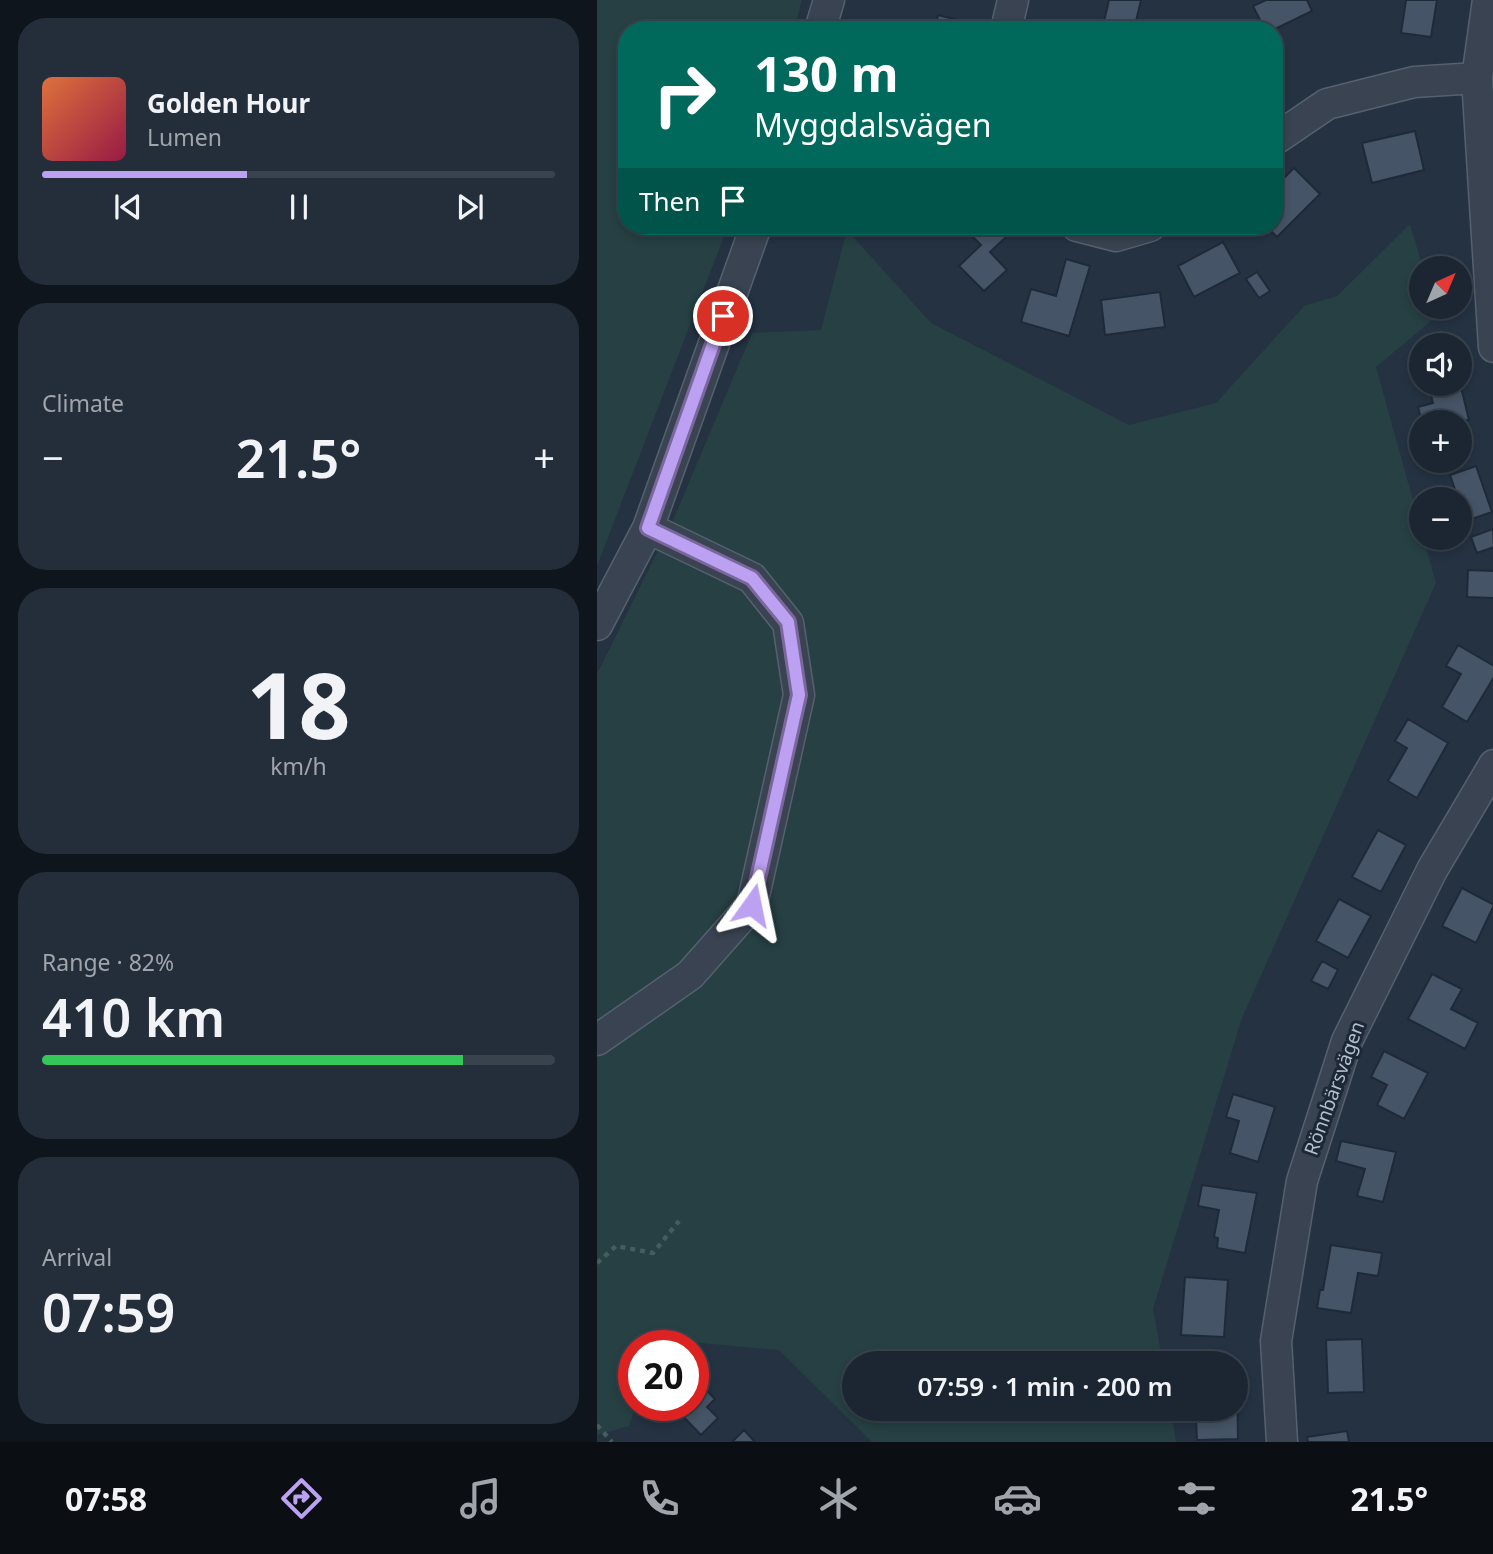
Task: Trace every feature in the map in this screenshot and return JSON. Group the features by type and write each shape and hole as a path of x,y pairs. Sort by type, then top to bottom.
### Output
{"street":[{"path":"823,21 829,0"},
{"path":"1008,21 1013,0"},
{"path":"1488,0 1477,78 1493,347"},
{"path":"1283,134 1327,104 1414,82 1477,78"},
{"path":"597,625 648,528 753,235"},
{"path":"597,1040 690,975 752,905 799,695 788,622 752,578 648,528"},
{"name":"Rönnbärsvägen","path":"1282,1442 1276,1341 1302,1181 1347,1041 1432,870 1493,765"}],"path":[{"path":"597,1263 616,1246 652,1253 679,1221"},
{"path":"597,1425 612,1442"}],"green space":[{"path":"597,0 802,0 796,21 618,21 618,235 725,235 597,566"},
{"path":"1410,224 1419,256 1409,256 1409,319 1433,319 1417,333 1409,333 1409,339 1376,367 1409,487 1409,550 1427,550 1436,583 1242,1018 1153,1309 1161,1351 842,1351 842,1412 779,1350 709,1344 709,1330 618,1330 618,1421 631,1421 629,1426 597,1435 597,674 674,518 752,333 821,330 846,235 852,235 931,323 1129,425 1216,403 1304,306 1337,296"},
{"path":"851,1421 1173,1421 1176,1442 872,1442"}],"building":[{"path":"1109,0 1141,0 1136,21 1104,21"},
{"path":"1266,0 1307,0 1312,11 1283,25 1283,21 1260,21 1253,6"},
{"path":"1406,0 1437,0 1431,37 1401,33"},
{"path":"938,15 961,21 937,21"},
{"path":"1415,131 1424,170 1372,183 1362,143"},
{"path":"1294,168 1320,194 1283,231 1283,179"},
{"path":"971,235 1006,237 990,252 1007,270 984,291 959,266 981,245"},
{"path":"1223,242 1240,273 1194,297 1178,266"},
{"path":"1066,259 1090,266 1069,336 1021,322 1031,289 1056,296"},
{"path":"1257,272 1270,291 1259,298 1246,279"},
{"path":"1160,292 1165,327 1105,335 1101,300"},
{"path":"1431,396 1463,396 1467,410 1419,410 1418,407 1433,403"},
{"path":"1476,466 1492,512 1472,519 1472,487 1454,487 1450,475 1472,473 1472,467"},
{"path":"1493,529 1494,547 1477,553 1472,537"},
{"path":"1468,570 1494,571 1494,598 1467,597"},
{"path":"1458,645 1494,666 1494,677 1467,722 1442,707 1461,674 1446,666"},
{"path":"1408,719 1448,743 1417,798 1388,781 1407,748 1395,741"},
{"path":"1378,830 1406,845 1381,892 1352,877"},
{"path":"1462,888 1494,905 1476,943 1442,926"},
{"path":"1339,899 1371,916 1348,958 1316,941"},
{"path":"1322,961 1338,970 1328,989 1311,981"},
{"path":"1432,974 1462,989 1451,1009 1478,1023 1465,1049 1408,1019"},
{"path":"1384,1051 1428,1073 1404,1119 1377,1105 1387,1085 1371,1077"},
{"path":"1233,1094 1275,1107 1258,1162 1230,1153 1239,1121 1226,1117"},
{"path":"1341,1141 1396,1152 1383,1202 1357,1196 1365,1169 1336,1161"},
{"path":"1202,1185 1257,1193 1245,1253 1217,1248 1218,1238 1214,1237 1219,1210 1198,1206"},
{"path":"1331,1245 1382,1253 1378,1276 1358,1273 1351,1313 1317,1308"},
{"path":"1185,1277 1228,1280 1224,1337 1181,1335"},
{"path":"1362,1339 1364,1392 1328,1393 1326,1340"},
{"path":"709,1393 715,1399 709,1405"},
{"path":"709,1409 718,1418 701,1435 687,1421 709,1421"},
{"path":"1196,1421 1238,1421 1238,1439 1197,1440"},
{"path":"744,1430 755,1442 732,1442"},
{"path":"1347,1431 1349,1442 1308,1442 1307,1437"}],"route":[{"path":"723,316 648,528 693,547 752,578 788,622 799,695 752,905"}]}
